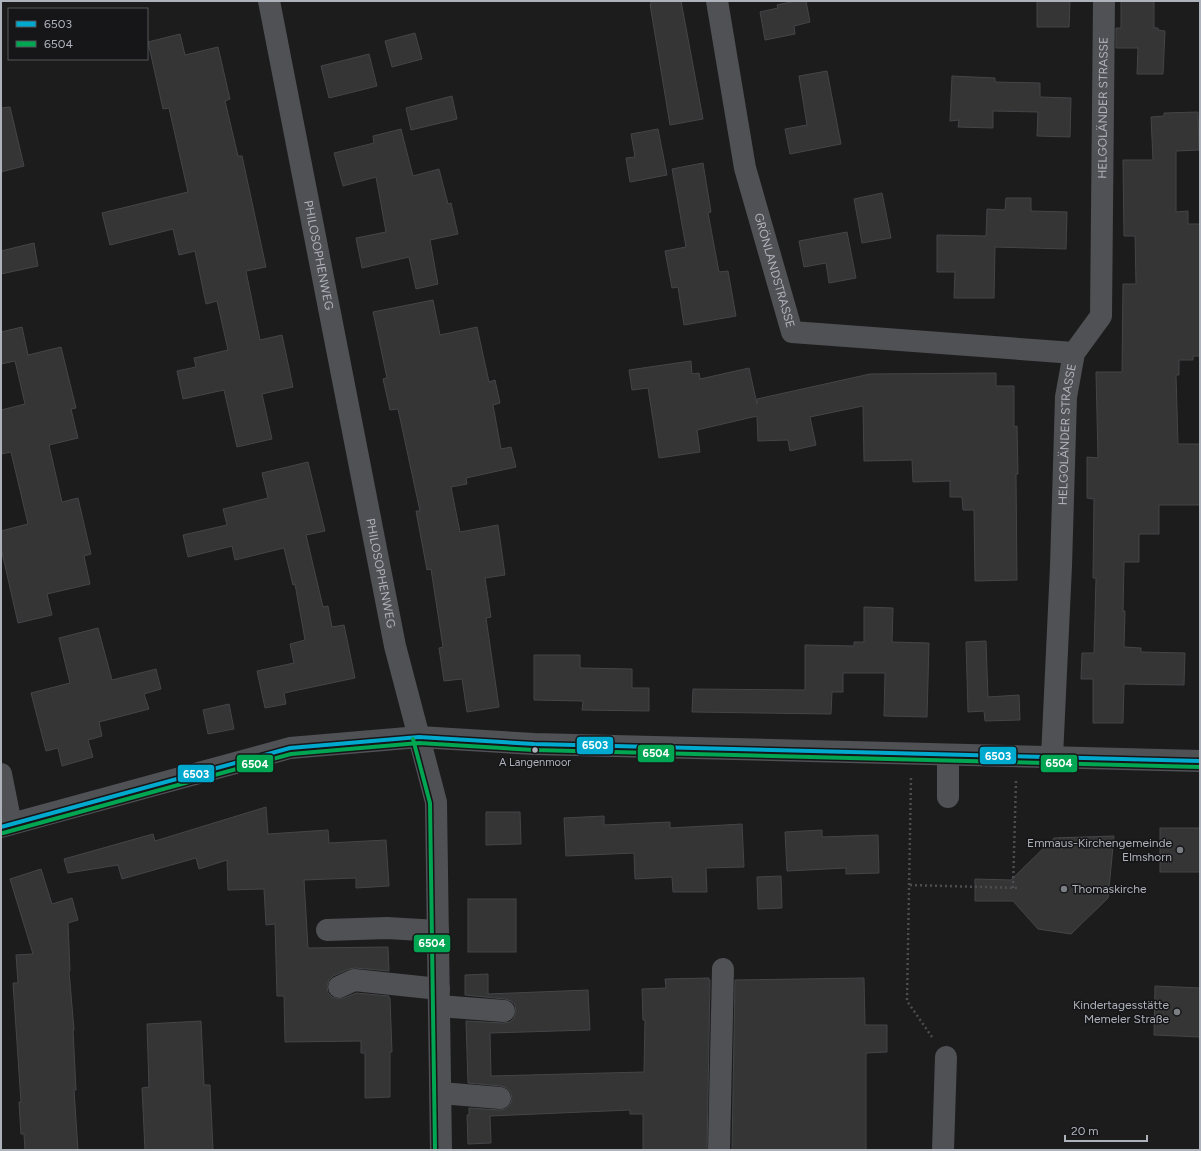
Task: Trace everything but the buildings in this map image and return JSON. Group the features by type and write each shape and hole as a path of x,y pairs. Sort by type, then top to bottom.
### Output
{"street":[{"name":"PHILOSOPHENWEG","path":"269,1 395,646 436,802 441,1150"},
{"name":"GRÖNLANDSTRASSE","path":"717,1 745,168 792,332 1074,353"},
{"name":"HELGOLÄNDER STRASSE","path":"1052,757 1061,566 1066,397 1074,353 1101,316 1104,1"},
{"path":"1,774 6,825 290,748 419,737 534,744 1200,761"},
{"path":"948,755 948,797"},
{"path":"327,930 388,928 438,931"},
{"path":"719,1150 723,969"},
{"path":"339,987 354,980 504,1011"},
{"path":"943,1150 946,1058"},
{"path":"441,1092 500,1098"}],"path":[{"path":"912,754 907,1001 946,1058"},
{"path":"1013,888 1016,756"},
{"path":"910,885 1019,888"}],"transit line":[{"name":"6503","path":"1,827 290,748 419,737 534,744 1200,761"},
{"name":"6504","path":"413,739 430,803 435,1150"},
{"name":"6504","path":"3,833 291,754 419,743 534,750 1200,767"}],"place":[{"name":"A Langenmoor","path":"535,750"},
{"name":"Emmaus-Kirchengemeinde Elmshorn","path":"1180,850"},
{"name":"Thomaskirche","path":"1064,889"},
{"name":"Kindertagesstätte Memeler Straße","path":"1177,1012"}]}
